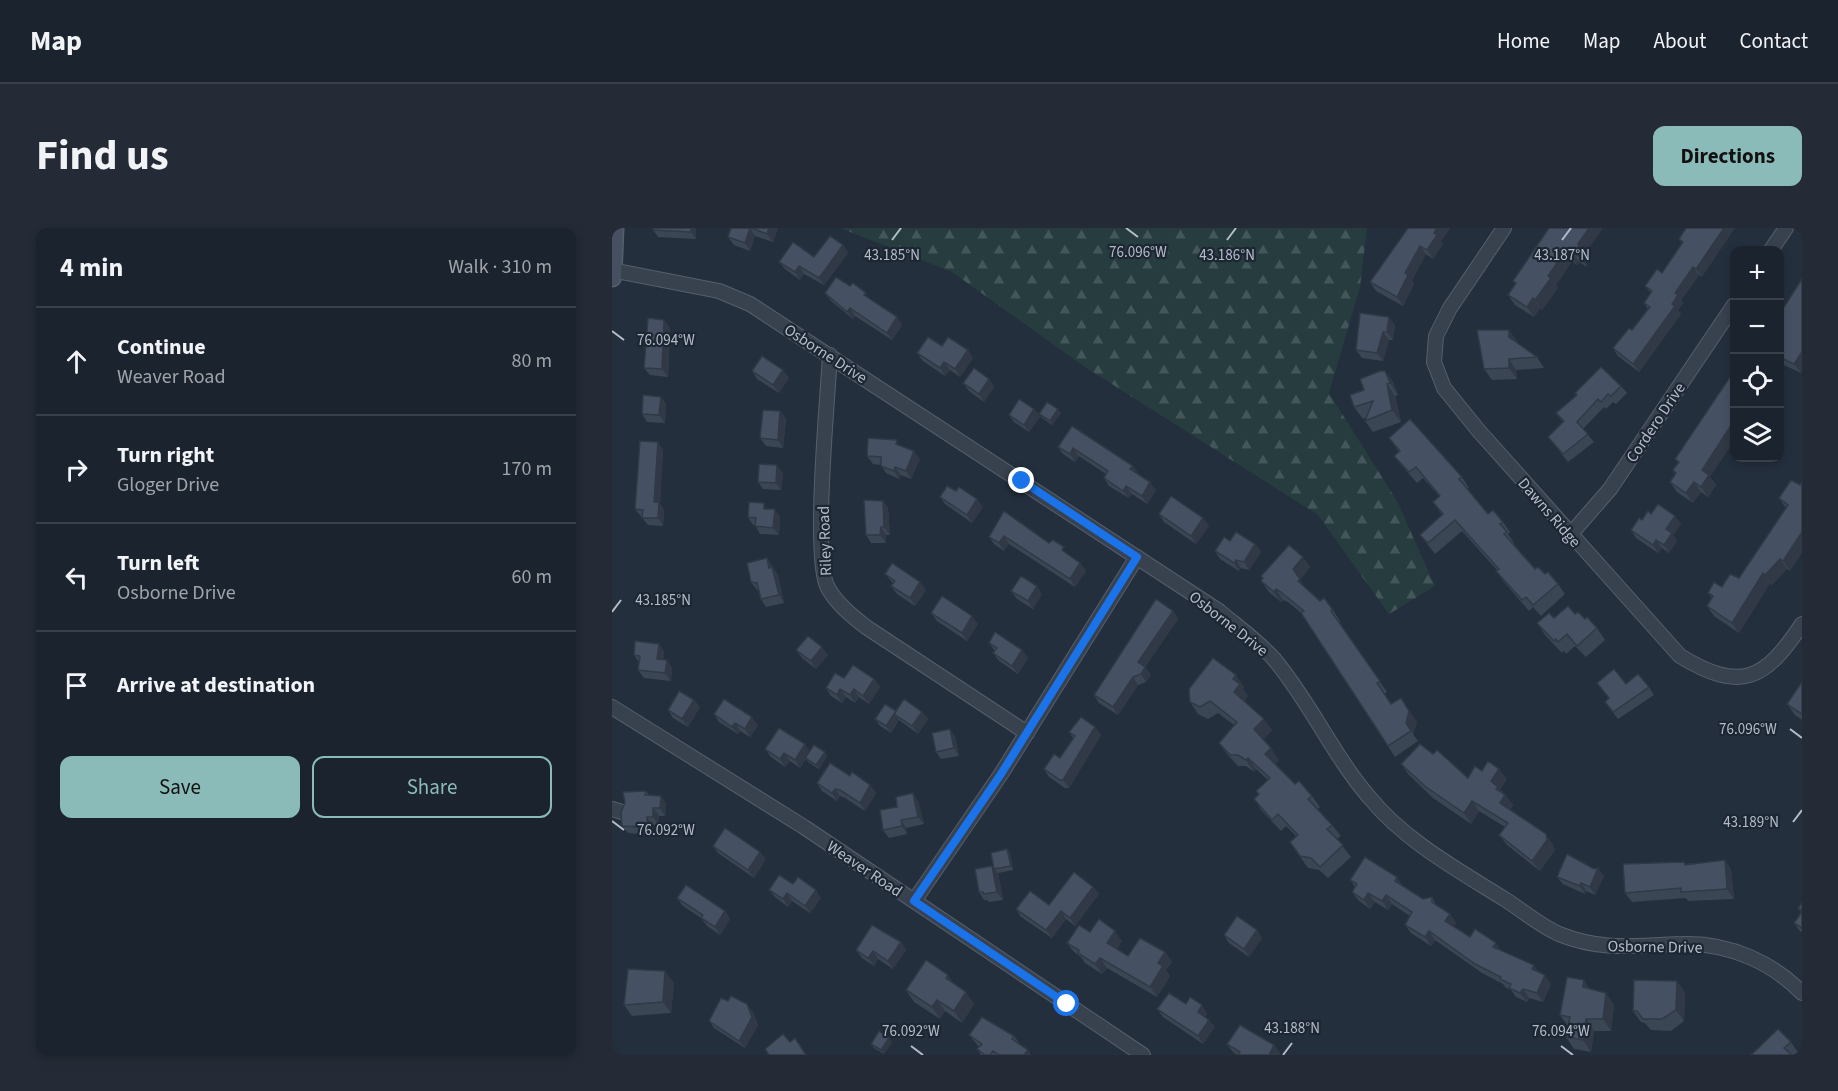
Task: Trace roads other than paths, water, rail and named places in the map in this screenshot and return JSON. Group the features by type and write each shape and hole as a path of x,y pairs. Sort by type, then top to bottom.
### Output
{"street":[{"path":"612,277 614,228"},
{"name":"Dawns Ridge","path":"1504,228 1450,308 1436,336 1434,362 1444,388 1570,535 1680,657 1716,676 1752,674 1772,664 1802,624"},
{"path":"1774,246 1786,228"},
{"name":"Osborne Drive","path":"612,270 719,291 750,304 1219,611 1263,647 1275,660 1368,797 1398,827 1448,864 1556,933 1586,944 1618,948 1690,944 1729,950 1756,959 1789,980 1802,993"},
{"name":"Cordero Drive","path":"1570,535 1610,489 1730,311"},
{"name":"Riley Road","path":"830,355 823,486 822,565 827,587 846,611 866,627 1027,733"},
{"path":"914,901 1027,733 1137,557"},
{"name":"Weaver Road","path":"612,707 804,827 1143,1055"}]}
